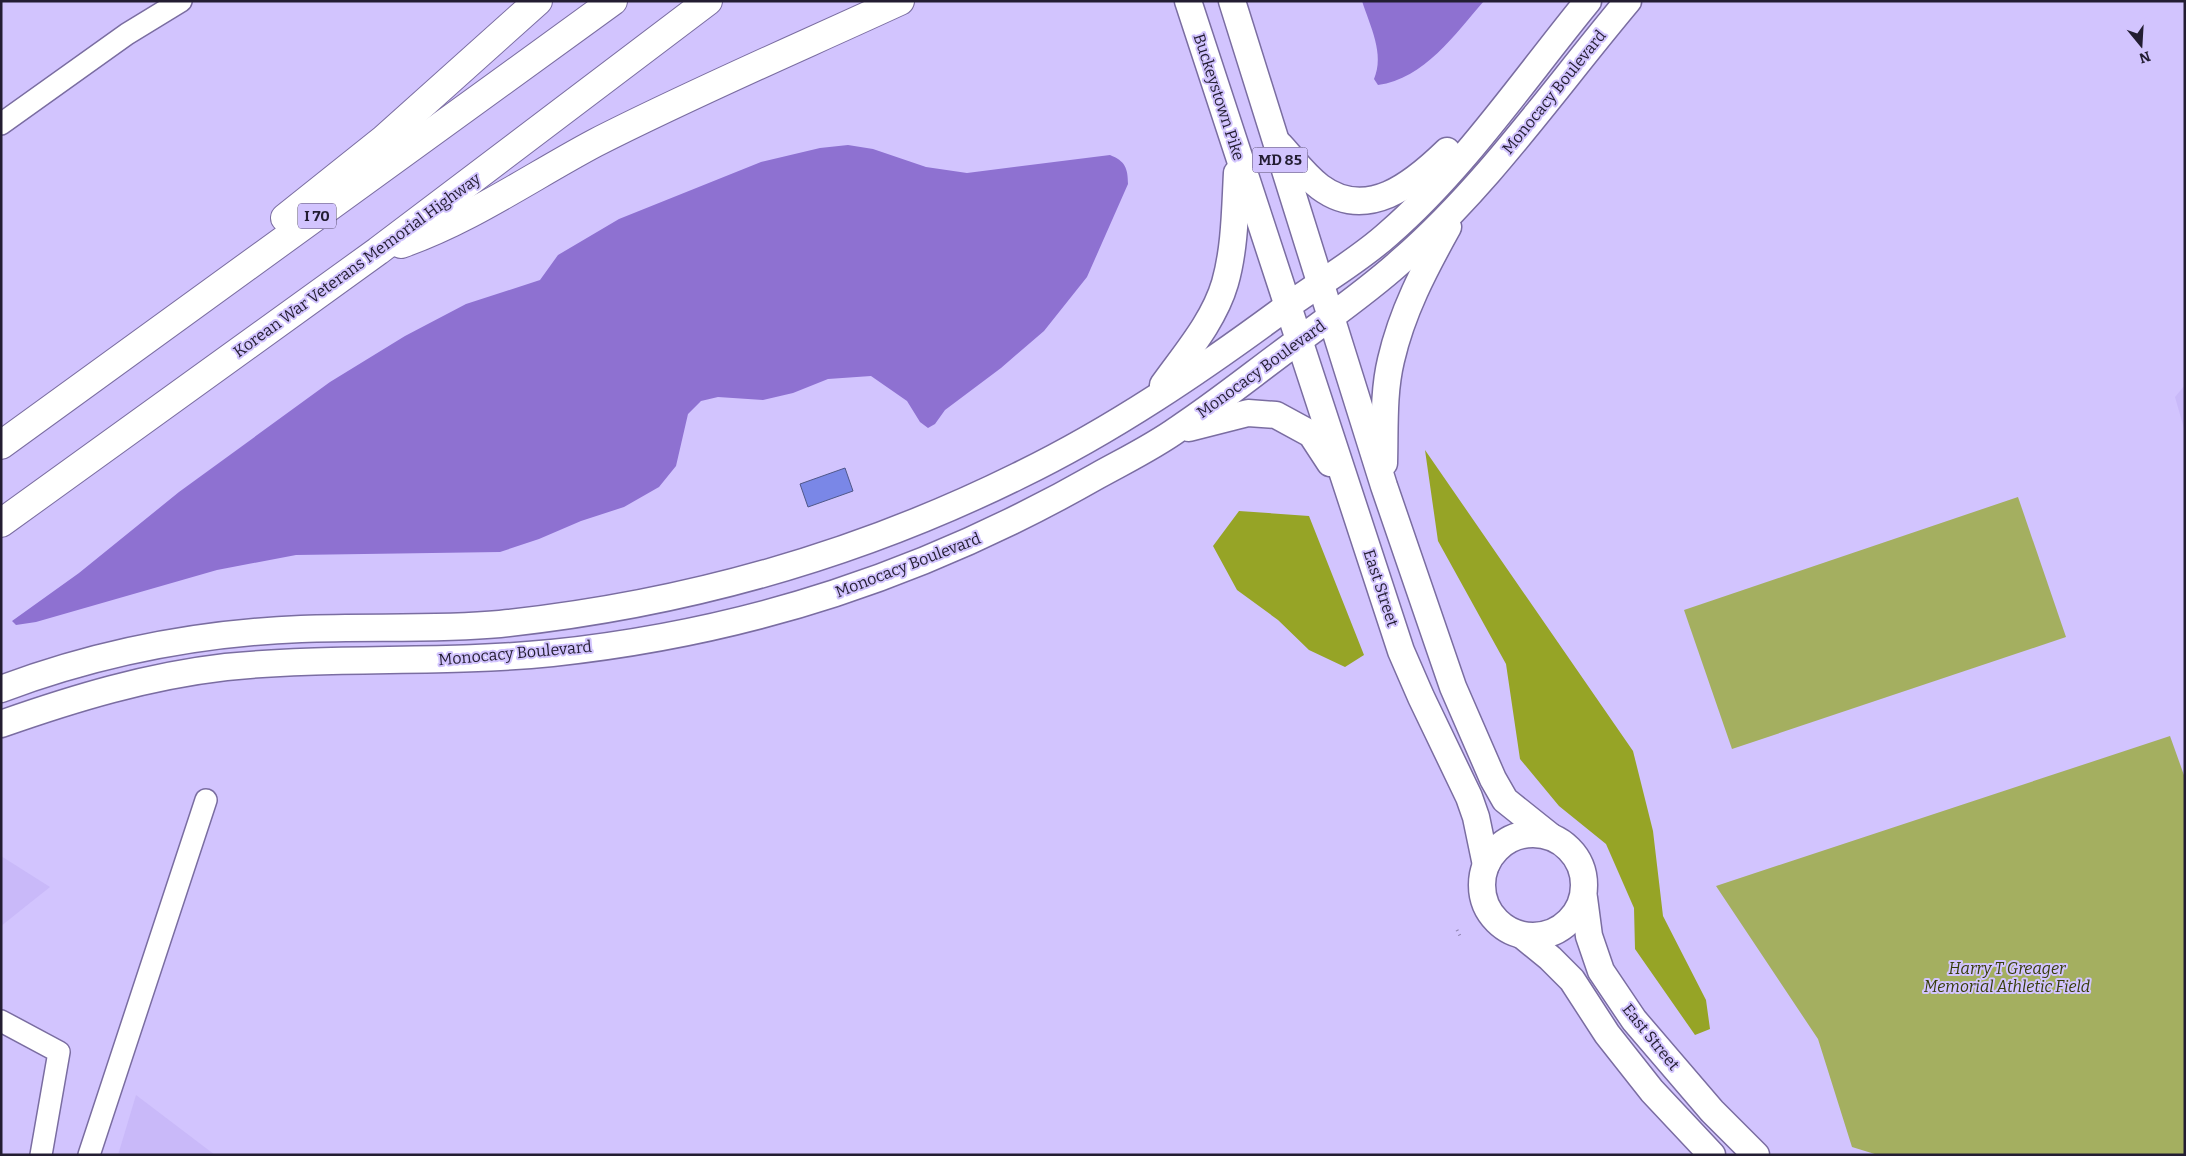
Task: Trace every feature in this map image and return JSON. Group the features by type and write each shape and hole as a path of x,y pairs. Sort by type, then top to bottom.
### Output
{"highway":[{"path":"11,438 384,138 538,1"},
{"name":"I 70","path":"11,438 612,1"},
{"name":"Korean War Veterans Memorial Highway","path":"1,523 378,251 708,1"},
{"path":"378,251 434,232 594,144 673,104 900,1"}],"main road":[{"name":"Buckeystown Pike","path":"1188,1 1287,306"},
{"name":"MD 85","path":"1232,1 1272,134 1332,318"},
{"name":"Monocacy Boulevard","path":"1,724 111,688 177,674 227,667 303,661 445,660 551,653 629,643 747,620 812,601 886,576 965,544 1033,512 1176,431 1298,340 1332,318 1403,260 1505,154 1628,1"},
{"path":"1272,134 1304,173 1320,188 1338,196 1362,200 1377,199 1395,192 1423,174 1443,155 1583,7"},
{"name":"Monocacy Boulevard","path":"1,689 100,657 168,643 240,633 301,629 496,624 583,613 688,595 776,571 877,538 946,510 1021,475 1090,438 1154,399 1387,235 1437,185 1583,7"},
{"path":"1154,399 1205,326 1225,284 1234,230 1238,154"},
{"path":"1384,486 1385,410 1390,362 1403,317 1419,280 1462,200"},
{"name":"East Street","path":"1287,306 1401,650 1471,803 1486,865"},
{"path":"1332,318 1384,486 1452,687 1493,779 1505,800 1550,836 1566,845 1578,858 1583,871 1584,898 1576,916 1565,927 1547,936 1523,936 1509,932 1496,921 1485,905 1482,883 1486,865 1494,852 1507,841 1529,834 1550,836"},
{"path":"1176,431 1248,413 1276,415 1311,434 1350,494"},
{"name":"East Street","path":"1584,898 1590,936 1601,971 1634,1020 1712,1111 1756,1155"},
{"name":"East Street","path":"1523,936 1550,958 1572,980 1607,1034 1652,1091 1712,1155"}],"lane":[{"path":"1,124 127,34 181,1"},
{"path":"89,1155 206,800"},
{"path":"1,1021 59,1052 41,1155"}],"path":[{"path":"1457,930 1460,936"}],"shaded area":[{"path":"1362,1 1484,1 1450,40 1424,64 1410,74 1395,81 1378,85 1374,79 1378,60 1377,50"},
{"path":"848,145 873,149 926,167 967,173 1110,155 1119,160 1126,169 1128,184 1087,277 1044,331 1001,368 945,410 935,424 928,428 920,422 907,401 871,376 828,379 793,393 763,400 718,397 701,401 688,414 676,466 659,487 624,507 581,521 539,539 500,552 296,555 217,570 36,622 16,625 12,621 79,573 179,492 330,382 405,336 466,304 540,280 558,255 619,219 761,162 820,148"},
{"path":"2185,385 2185,432 2175,397"},
{"path":"1,856 50,887 1,926"},
{"path":"136,1095 215,1155 118,1155"}],"green space":[{"path":"1425,450 1633,751 1653,831 1663,916 1706,1000 1710,1029 1695,1035 1635,949 1634,908 1606,844 1559,806 1520,759 1506,664 1438,541"},
{"path":"2018,497 2066,637 1732,749 1684,610"},
{"path":"1239,511 1309,516 1364,655 1345,667 1309,650 1278,620 1237,590 1213,546"},
{"name":"Harry T Greager Memorial Athletic Field","path":"2170,736 2185,778 2185,1155 1878,1155 1852,1147 1818,1039 1716,886"}],"building":[{"path":"845,468 853,491 808,507 800,484"}]}
